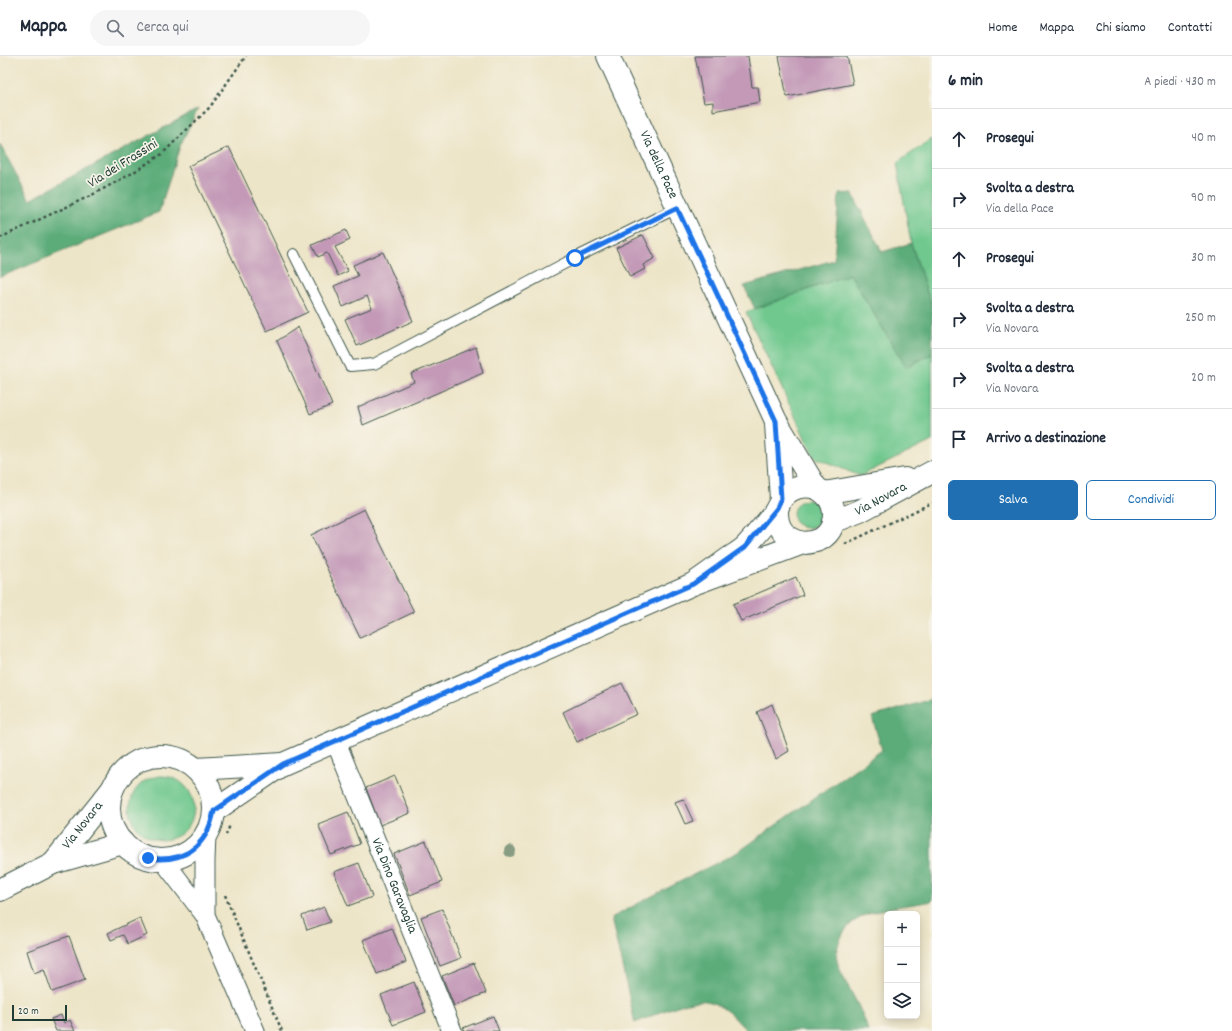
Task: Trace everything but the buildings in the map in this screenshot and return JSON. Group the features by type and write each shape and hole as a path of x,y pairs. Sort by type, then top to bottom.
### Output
{"street":[{"name":"Via della Pace","path":"608,56 776,421 820,490"},
{"path":"776,421 779,504 777,518 780,527 786,535 794,541 803,543"},
{"name":"Via Novara","path":"693,584 745,547 788,492 796,487 806,486 820,490 879,484 930,473"},
{"name":"Via Novara","path":"833,522 860,511 930,473"},
{"name":"Via Novara","path":"214,811 283,764 693,584 803,543 813,542 822,538 829,531 833,522 834,514 830,499 820,490"},
{"name":"Via Dino Garavaglia","path":"336,742 452,1031"},
{"name":"Via Novara","path":"53,863 114,787 122,774 135,764 150,758 166,756 182,760 196,769 206,781 212,795 214,811 211,823 216,836 180,857 163,860 148,858 134,853 123,843 114,831 110,817 110,802 114,787"},
{"name":"Via Novara","path":"196,769 283,764"},
{"path":"205,915 204,862 216,836"},
{"name":"Via Novara","path":"0,890 53,863 123,843"},
{"path":"163,860 205,915 254,1031"}],"lane":[{"path":"294,254 350,366 374,364 575,258 677,208"}],"path":[{"name":"Via dei Frassini","path":"0,238 90,196 129,175 162,154 210,107 246,56"},
{"path":"216,836 231,824"},
{"path":"225,895 282,1031"}],"green space":[{"path":"198,109 180,146 159,212 0,277 0,144 30,200"},
{"path":"932,139 932,307 911,243 897,163"},
{"path":"852,193 882,252 911,243 932,307 932,354 906,367 850,274 755,309 744,286 834,260 839,194"},
{"path":"850,274 906,367 932,354 932,441 860,476 814,457 746,312"},
{"path":"807,500 817,504 821,514 817,524 807,528 797,524 793,514 797,504"},
{"path":"932,699 932,901 893,907 867,915 846,929 837,949 838,964 862,1013 868,1031 747,1031 733,1016 721,1007 704,1001 692,1002 676,1007 635,1023 611,918 738,852 882,750 872,717"},
{"path":"162,776 174,778 185,785 192,796 194,808 192,820 185,831 174,838 162,840 150,838 139,831 132,820 130,808 132,796 139,785 150,778"}],"route":[{"path":"148,858 163,860 180,857 195,848 206,835 214,811 283,764 693,584 745,547 777,508 781,499 776,421 677,208 575,258"}]}
